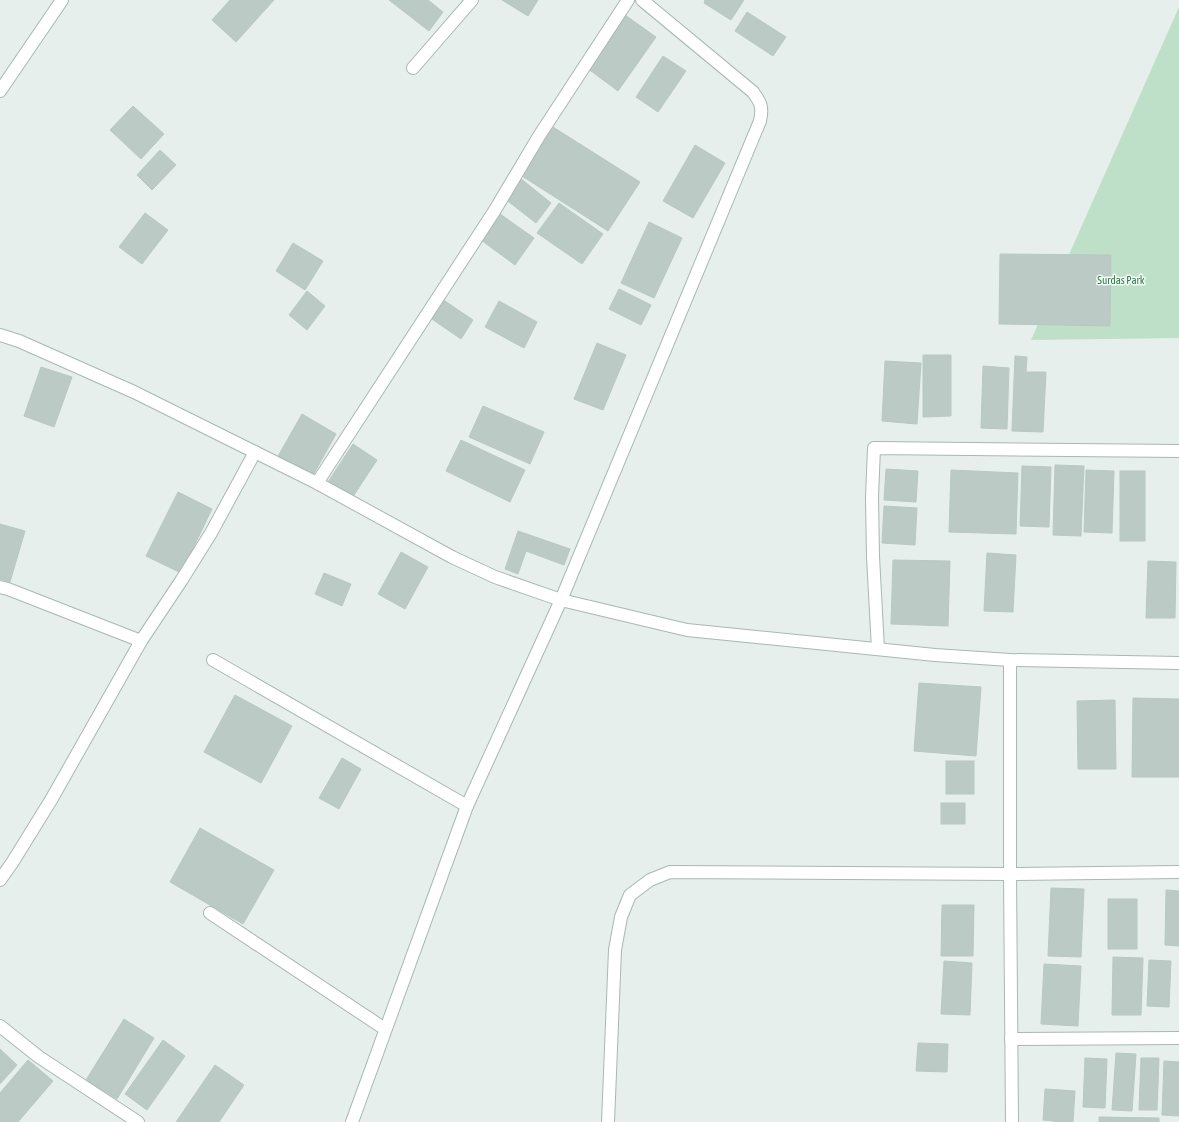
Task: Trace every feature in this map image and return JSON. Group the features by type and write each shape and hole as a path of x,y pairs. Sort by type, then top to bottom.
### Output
{"street":[{"path":"0,91 62,0"},
{"path":"413,68 472,0"},
{"path":"317,483 494,210 539,136 628,0"},
{"path":"352,1122 467,806 561,600 760,121 762,111 760,102 753,92 642,0"},
{"path":"0,335 19,340 134,392 317,483 452,557 494,577 561,600 687,630 878,649 1010,660 1179,664"},
{"path":"878,649 873,557 872,497 874,448 1179,450"},
{"path":"0,880 51,800 141,641 211,533 255,452"},
{"path":"0,587 141,641"},
{"path":"212,660 467,806"},
{"path":"1010,660 1012,1122"},
{"path":"608,1122 615,950 621,917 630,895 650,880 670,872 1010,874 1179,872"},
{"path":"210,914 385,1029"},
{"path":"0,1026 39,1057 138,1122"},
{"path":"1011,1039 1179,1038"}],"green space":[{"name":"Surdas Park","path":"1179,7 1179,338 1031,340"}],"building":[{"path":"230,0 274,0 236,42 212,20"},
{"path":"389,0 428,0 443,12 429,31"},
{"path":"502,0 538,0 528,16"},
{"path":"705,0 744,0 731,20 704,3"},
{"path":"747,12 786,37 773,56 735,31"},
{"path":"625,15 656,37 618,91 587,68"},
{"path":"663,56 686,71 658,112 636,97"},
{"path":"133,106 164,134 141,159 110,130"},
{"path":"553,127 640,182 608,231 522,176"},
{"path":"695,145 725,163 693,218 663,201"},
{"path":"160,150 176,165 152,190 137,175"},
{"path":"520,178 551,203 536,223 504,198"},
{"path":"559,203 603,234 582,264 537,233"},
{"path":"145,213 168,230 142,264 119,247"},
{"path":"500,214 534,238 515,265 481,240"},
{"path":"649,222 682,238 654,298 621,283"},
{"path":"293,243 323,261 305,290 276,271"},
{"path":"1000,254 1111,255 1110,326 999,324"},
{"path":"619,289 651,305 641,325 609,309"},
{"path":"307,291 325,306 307,330 289,315"},
{"path":"442,299 473,320 461,339 429,317"},
{"path":"499,301 537,322 524,348 485,327"},
{"path":"597,343 626,355 603,410 574,399"},
{"path":"923,355 951,355 951,416 923,417"},
{"path":"1015,356 1027,357 1026,372 1046,372 1043,432 1012,431"},
{"path":"885,361 921,363 917,424 882,421"},
{"path":"983,366 1009,368 1007,429 981,428"},
{"path":"41,367 72,377 54,427 24,416"},
{"path":"483,406 544,432 530,464 469,437"},
{"path":"302,414 336,434 312,477 277,458"},
{"path":"461,440 525,470 510,502 446,471"},
{"path":"353,444 377,460 352,498 328,482"},
{"path":"1055,465 1084,466 1081,536 1053,535"},
{"path":"1022,466 1051,467 1049,527 1020,526"},
{"path":"886,469 918,471 916,502 884,500"},
{"path":"951,470 1018,473 1016,534 949,532"},
{"path":"1086,470 1114,471 1112,533 1084,532"},
{"path":"1120,471 1145,471 1145,541 1120,541"},
{"path":"178,492 212,509 181,573 146,556"},
{"path":"884,506 917,508 915,545 882,543"},
{"path":"0,524 25,531 10,582 0,579"},
{"path":"518,531 570,549 564,565 526,551 518,574 505,569"},
{"path":"401,552 428,567 405,609 378,594"},
{"path":"987,553 1016,555 1013,612 984,611"},
{"path":"893,560 950,561 948,626 891,624"},
{"path":"1148,561 1176,562 1175,618 1146,618"},
{"path":"324,573 351,584 342,606 315,594"},
{"path":"919,683 981,687 976,756 914,751"},
{"path":"235,695 292,726 261,783 204,752"},
{"path":"1133,698 1179,699 1179,777 1132,777"},
{"path":"1115,700 1116,769 1078,769 1077,701"},
{"path":"342,758 361,769 339,809 319,798"},
{"path":"946,761 974,761 974,794 946,794"},
{"path":"941,803 965,803 965,824 941,824"},
{"path":"200,828 274,870 243,924 170,882"},
{"path":"1051,888 1084,889 1081,957 1048,956"},
{"path":"1166,890 1179,891 1179,946 1165,945"},
{"path":"1108,899 1137,899 1137,949 1108,949"},
{"path":"942,905 974,905 973,956 941,956"},
{"path":"1113,957 1143,958 1141,1015 1112,1015"},
{"path":"1149,960 1171,961 1169,1007 1147,1006"},
{"path":"944,961 972,963 970,1015 941,1014"},
{"path":"1044,964 1081,966 1078,1026 1041,1024"},
{"path":"124,1019 154,1038 117,1099 86,1080"},
{"path":"163,1040 185,1056 147,1110 125,1094"},
{"path":"918,1043 948,1044 947,1072 916,1071"},
{"path":"0,1049 17,1065 0,1084"},
{"path":"1116,1053 1136,1054 1132,1111 1112,1110"},
{"path":"1085,1058 1107,1059 1105,1108 1083,1107"},
{"path":"1141,1058 1159,1058 1157,1110 1139,1110"},
{"path":"28,1060 53,1081 18,1122 0,1122 0,1093"},
{"path":"1164,1061 1179,1062 1179,1116 1162,1115"},
{"path":"215,1065 244,1085 219,1122 176,1122"},
{"path":"1045,1089 1075,1091 1073,1122 1054,1122 1043,1120"},
{"path":"1099,1117 1159,1118 1159,1122 1099,1122"}]}
